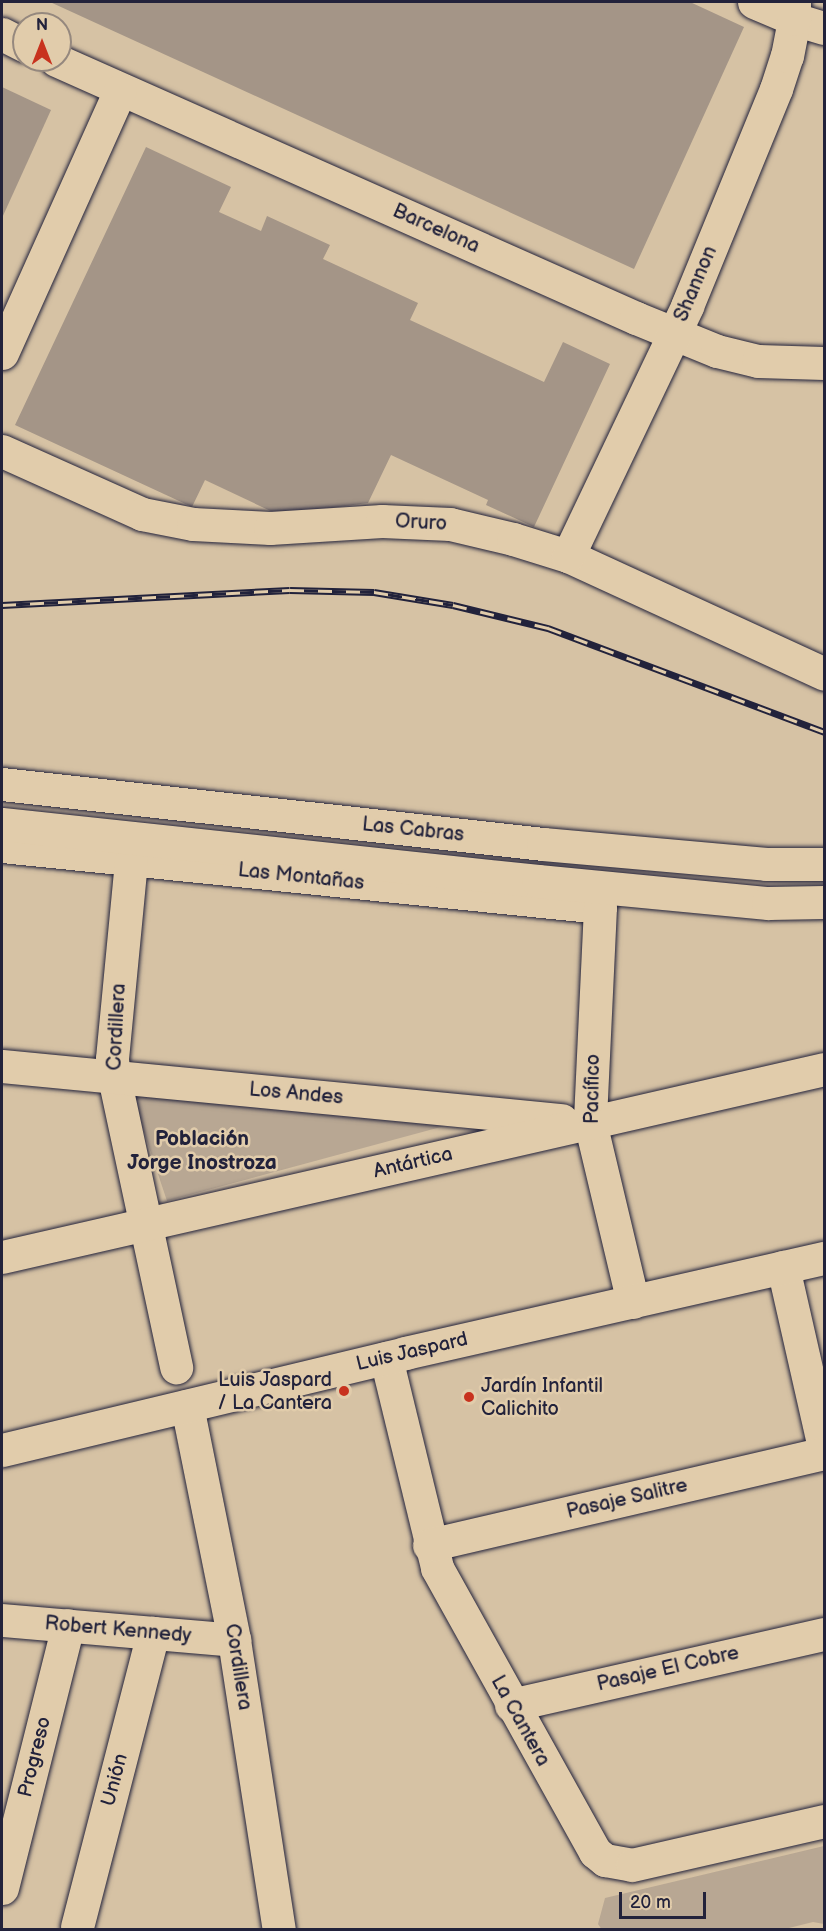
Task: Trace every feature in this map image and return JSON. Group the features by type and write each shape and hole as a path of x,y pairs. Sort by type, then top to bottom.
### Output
{"street":[{"path":"754,2 804,16"},
{"name":"Shannon","path":"568,556 675,333 804,16"},
{"name":"Barcelona","path":"72,68 717,351 758,361 825,363"},
{"path":"2,353 120,90"},
{"name":"Oruro","path":"2,451 142,514 192,524 270,528 382,521 450,524 568,556 825,674"},
{"name":"Las Cabras","path":"2,784 543,844 766,864 825,864"},
{"name":"Las Cabras","path":"2,824 768,903 825,902"},
{"name":"Las Montañas","path":"2,846 131,861 600,907"},
{"name":"Cordillera","path":"131,861 112,1059 176,1367"},
{"name":"Pacífico","path":"600,907 590,1122 633,1302"},
{"name":"Los Andes","path":"2,1066 590,1122"},
{"name":"Antártica","path":"2,1257 825,1069"},
{"name":"Luis Jaspard","path":"2,1450 386,1358 825,1258"},
{"path":"783,1267 825,1447"},
{"name":"La Cantera","path":"386,1358 429,1545 448,1592 586,1841 605,1860 632,1865 825,1821"},
{"name":"Cordillera","path":"187,1406 234,1641 279,1929"},
{"name":"Pasaje Salitre","path":"429,1545 825,1454"},
{"name":"Robert Kennedy","path":"2,1620 234,1641"},
{"name":"Progreso","path":"2,1888 68,1625"},
{"name":"Unión","path":"77,1927 153,1633"},
{"name":"Pasaje El Cobre","path":"511,1704 825,1634"}],"shaded area":[{"path":"131,1093 463,1121 167,1201"},
{"path":"824,1846 824,1924 813,1922 781,1930 602,1930 598,1924 605,1898"}],"building":[{"path":"50,2 690,2 744,27 634,269"},
{"path":"2,87 51,110 2,218"},
{"path":"146,147 231,187 219,212 261,231 267,216 330,245 323,259 418,303 410,320 544,382 563,342 610,364 534,527 486,505 488,500 391,455 368,503 279,515 205,480 192,507 15,425"}],"railway":[{"path":"2,605 290,590 374,592 453,605 548,628 824,732"}],"place":[{"name":"Luis Jaspard / La Cantera","path":"344,1391"},
{"name":"Jardín Infantil Calichito","path":"469,1397"}],"district":[{"name":"Población Jorge Inostroza","path":"202,1151"}]}
